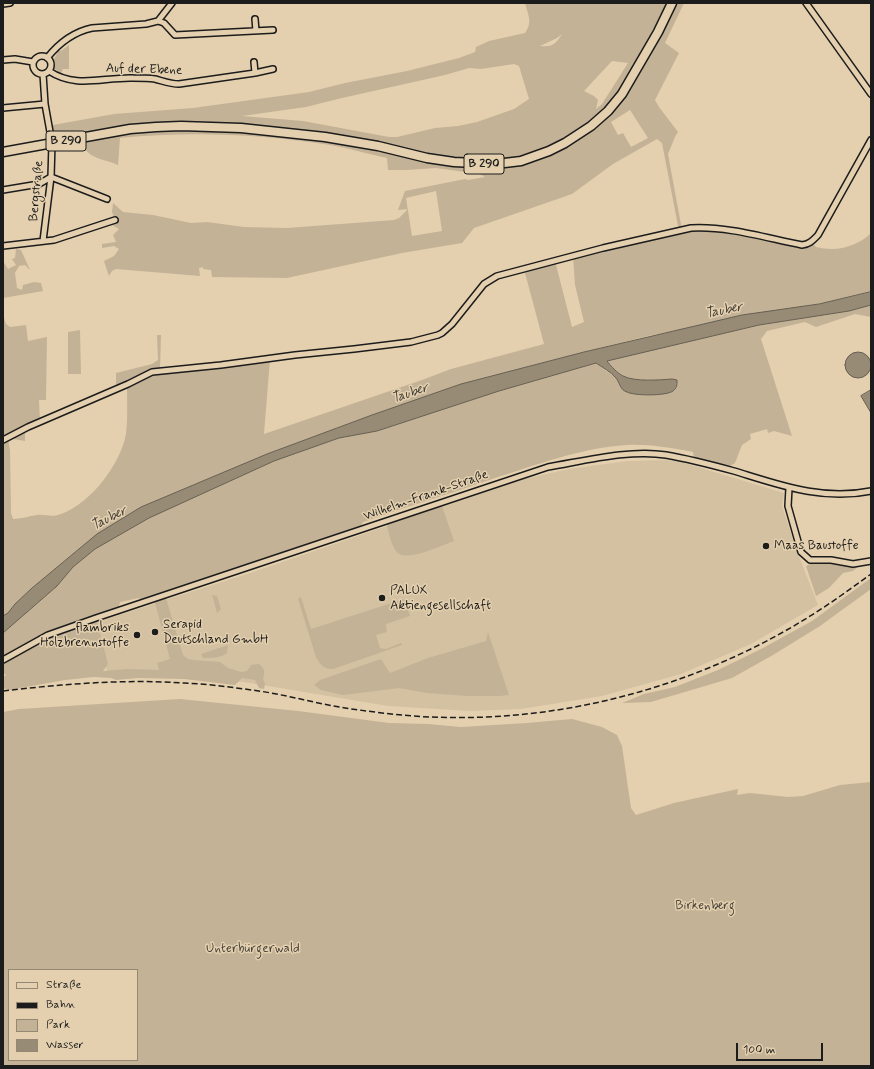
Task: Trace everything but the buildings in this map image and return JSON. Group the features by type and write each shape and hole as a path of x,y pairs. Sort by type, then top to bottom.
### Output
{"main road":[{"name":"B 290","path":"3,152 130,129 181,126 241,128 332,138 378,146 426,158 454,162 496,164 521,161 549,151 565,143 591,126 608,111 622,94 658,32 672,3"}],"street":[{"path":"3,4 10,3"},
{"path":"158,21 172,3"},
{"path":"806,3 871,94"},
{"path":"255,19 256,31"},
{"path":"47,58 69,36 92,28 146,24 158,21 164,23 175,36 273,30"},
{"path":"3,60 15,59 33,62 39,57 47,58"},
{"path":"33,62 33,68 35,71 43,74 49,71 50,64 47,58"},
{"path":"254,62 255,73"},
{"name":"Auf der Ebene","path":"49,71 71,81 85,82 103,79 133,78 179,84 273,69"},
{"name":"Bergstraße","path":"43,74 45,104 52,143 51,177 43,241"},
{"path":"3,108 45,104"},
{"path":"3,440 28,427 128,384 152,372 411,342 438,335 452,324 488,280 497,276 603,248 691,228 703,227 729,230 807,244 812,242 818,235 871,140"},
{"path":"3,190 39,184 51,177 107,199"},
{"path":"3,246 54,240 115,220"},
{"name":"Wilhelm-Frank-Straße","path":"3,660 48,636 96,618 548,467 616,455 664,455 708,464 806,492 840,494 871,491"},
{"path":"790,488 788,506 801,552 805,557 810,560 831,560 853,564 871,561"}],"shaded area":[{"path":"665,460 681,462 784,493 782,506 797,551 818,605 751,644 681,674 602,696 521,709 470,711 388,706 244,682 180,676 108,675 94,623 253,572 524,479 569,469 627,461"}],"green space":[{"path":"525,3 684,3 665,43 679,53 655,100 678,132 668,154 682,230 703,227 802,245 812,242 816,247 831,249 853,245 871,233 871,292 819,304 648,336 461,384 267,454 141,507 97,534 32,588 8,613 3,616 3,314 6,324 10,327 26,325 28,341 47,337 46,400 39,400 40,422 25,429 25,441 8,438 10,451 11,513 13,519 37,515 54,516 72,509 93,492 111,470 118,458 126,434 127,385 116,390 116,373 152,364 158,360 157,335 161,335 160,370 270,359 264,434 451,369 544,344 524,269 555,261 572,327 584,322 575,285 573,256 679,231 662,143 657,139 613,164 572,194 474,228 462,243 402,253 287,278 212,277 211,270 203,269 203,267 199,268 200,276 116,269 112,271 109,276 104,261 114,256 119,249 114,246 102,248 102,244 116,242 113,235 119,229 112,225 115,220 112,212 113,203 123,212 153,215 191,223 207,222 244,227 287,228 394,220 399,218 408,209 398,210 405,191 465,179 468,180 485,177 480,174 436,168 388,170 387,158 330,145 304,141 252,136 199,134 120,138 118,165 91,155 84,148 52,143 49,133 53,132 53,125 114,114 193,108 309,92 345,83 407,71 459,58 475,52 476,47 489,41 525,33 529,25","holes":["562,34 553,44 548,46 540,46","612,61 628,63 602,104 596,109 598,100 594,96 584,91","514,64 519,66 529,99 514,109 477,122 458,126 435,128 397,137 389,137 303,121 242,116 306,107 445,75 469,68 481,69","630,110 648,138 631,147 623,133 618,135 611,122","436,191 442,231 412,236 406,198"]},
{"path":"69,45 69,69 63,69 61,73 55,69 54,59 59,50 61,51"},
{"path":"16,249 21,250 30,270 25,265 19,266 15,273 17,288 22,290 23,285 34,282 41,283 43,291 3,298 3,261 8,269 16,265 12,259 15,258"},
{"path":"871,305 871,317 855,314 816,327 805,322 767,331 761,339 792,436 774,431 768,433 767,429 750,434 751,439 742,445 735,463 725,469 695,461 693,452 652,446 627,445 575,453 525,468 363,522 359,530 165,595 183,655 188,659 193,660 220,662 228,668 241,672 247,671 251,665 259,664 264,671 264,689 259,688 255,680 242,678 235,685 184,679 138,678 116,680 111,678 94,677 65,680 9,690 3,688 3,678 6,674 3,674 3,633 57,586 73,567 95,549 149,518 274,461 339,438 377,431 499,391 596,363 616,378 622,389 674,391 677,385 677,380 640,380 628,378 619,373 607,360 759,325 849,311","holes":["139,598 142,603 154,599 170,659 157,663 159,670 128,669 103,671 108,664 96,618 118,611 120,602"]},
{"path":"80,330 81,374 68,374 68,332"},
{"path":"441,503 454,541 415,555 400,554 396,551 391,541 386,521"},
{"path":"838,558 862,563 853,571 843,573 829,588 816,596 806,566 820,560"},
{"path":"871,578 871,589 820,626 732,678 651,702 622,703 644,694 675,687 718,670 763,648 812,621"},
{"path":"212,595 217,596 221,609 217,613"},
{"path":"301,597 311,629 404,599 410,616 386,624 387,632 376,635 380,648 386,649 401,643 402,645 333,669 325,667 316,657 298,599"},
{"path":"488,632 509,695 468,696 427,693 399,688 343,695 321,690 314,685 320,680 381,659 390,673 428,658 486,641"},
{"path":"228,645 227,653 221,656 203,658 201,654"},
{"name":"Unterbürgerwald","path":"180,699 298,711 389,723 461,727 572,719 602,727 617,735 622,746 631,808 636,815 674,803 738,789 737,795 750,793 788,797 803,796 840,785 871,782 871,1066 3,1066 3,712 19,709"}],"water":[{"path":"871,292 871,305 849,311 759,325 607,361 619,373 628,378 640,380 677,380 675,389 669,393 650,395 627,392 621,388 614,376 596,363 499,391 377,431 339,438 274,461 149,518 95,549 73,567 57,586 3,633 3,616 8,613 32,588 97,534 141,507 267,454 461,384 584,352 742,315 819,304"},
{"path":"858,352 867,356 871,365 867,374 858,378 849,374 845,365 849,356"},
{"path":"871,390 871,413 861,396"}],"railway":[{"path":"3,691 94,683 161,682 201,684 252,690 345,708 410,716 481,717 532,713 582,706 631,694 679,679 726,660 772,638 815,613 871,574"}],"place":[{"name":"Maas Baustoffe","path":"766,546"},
{"name":"PALUX Aktiengesellschaft","path":"382,598"},
{"name":"Serapid Deutschland GmbH","path":"155,632"},
{"name":"flambriks Holzbrennstoffe","path":"137,635"}],"water label":[{"name":"Tauber","path":"724,311"},
{"name":"Tauber","path":"410,394"},
{"name":"Tauber","path":"109,519"}],"park label":[{"name":"Birkenberg","path":"705,906"}]}
